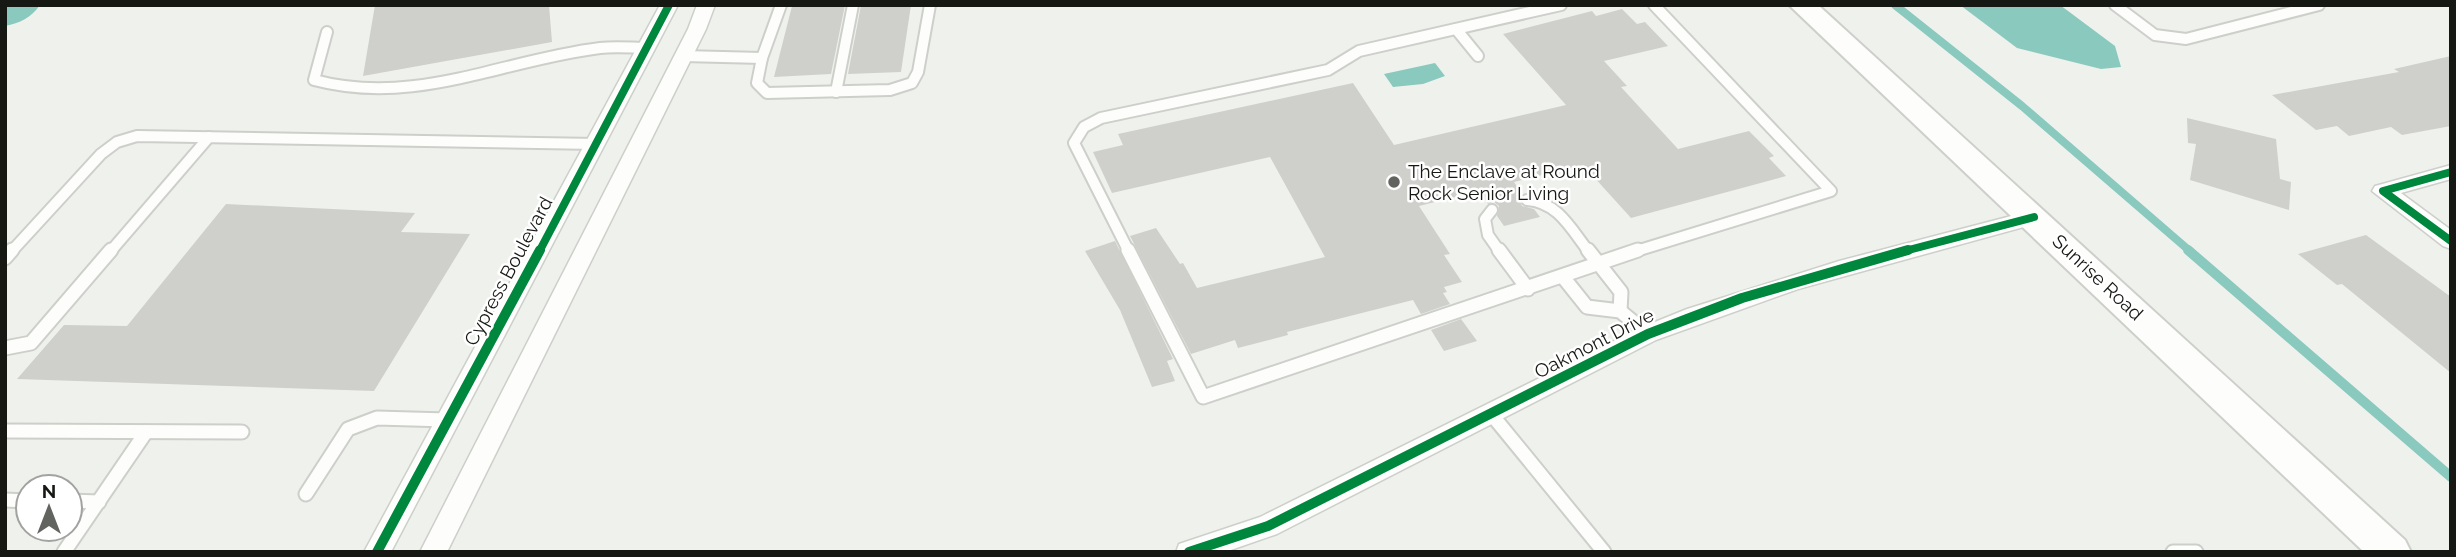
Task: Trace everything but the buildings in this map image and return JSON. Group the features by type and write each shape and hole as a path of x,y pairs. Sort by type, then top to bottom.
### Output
{"main road":[{"name":"Sunrise Road","path":"1802,5 2034,217 2391,552"}],"street":[{"name":"Cypress Boulevard","path":"377,552 649,48 668,5"},
{"path":"433,552 706,5"},
{"path":"2451,172 2383,191 2451,241"},
{"name":"Oakmont Drive","path":"1189,552 1268,526 1648,334 1705,310 1765,290 2034,217"}],"lane":[{"path":"781,5 762,58 757,83 767,93 890,90 912,83 918,72 930,5"},
{"path":"836,92 853,5"},
{"path":"1561,5 1360,51 1328,70 1101,118 1084,127 1074,143 1203,397 1712,225 1831,191 1654,5"},
{"path":"2115,5 2155,35 2186,38 2315,6"},
{"path":"1456,29 1478,56"},
{"path":"327,32 314,80 335,89 401,88 505,70 600,48 649,48"},
{"path":"682,56 762,58"},
{"path":"5,258 101,154 117,142 137,136 597,144"},
{"path":"5,348 31,343 209,137"},
{"path":"1527,200 1543,201 1557,211 1621,292 1620,311"},
{"path":"1492,210 1485,219 1488,235 1528,289"},
{"path":"1563,277 1587,307 1620,311 1648,334"},
{"path":"1492,415 1604,552"},
{"path":"306,494 348,429 377,418 447,420"},
{"path":"5,431 242,432"},
{"path":"64,552 146,432"},
{"path":"84,501 99,502"},
{"path":"2173,552 2181,549 2196,552"}],"water":[{"path":"1960,5 2060,5 2115,46 2121,67 2101,69 2017,48"},
{"path":"1435,63 1445,76 1423,84 1393,87 1384,74"}],"waterway":[{"path":"5,14 20,5"},
{"path":"1895,5 2022,106 2191,252"},
{"path":"2188,250 2451,477"}],"cycle path":[{"path":"377,552 669,5"},
{"path":"2451,172 2383,191 2451,241"},
{"path":"1189,552 1268,526 1648,334 1695,315 1790,283 2034,217"}],"place":[{"name":"The Enclave at Round Rock Senior Living","path":"1394,182"}]}
